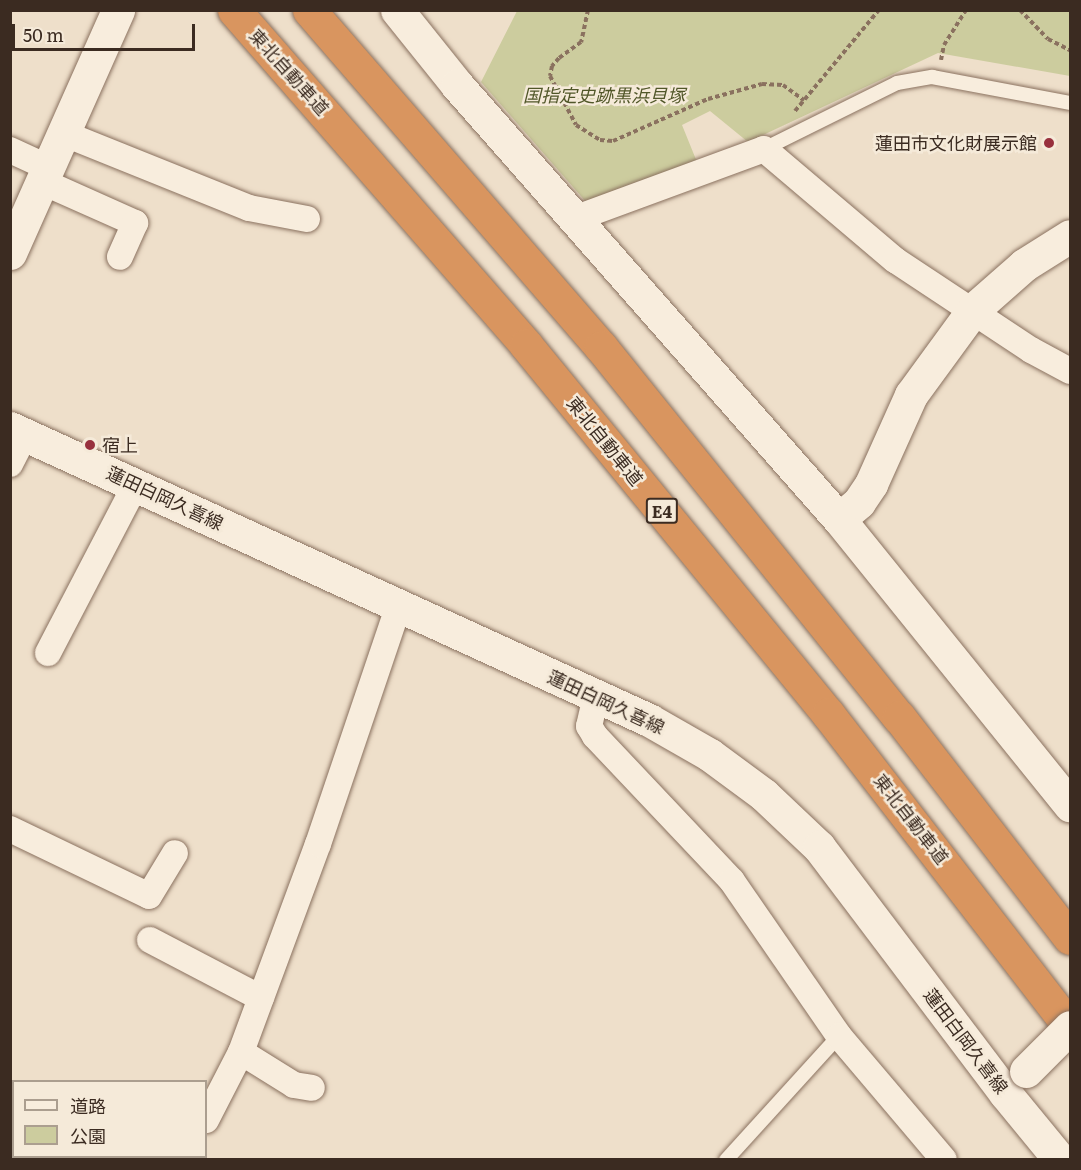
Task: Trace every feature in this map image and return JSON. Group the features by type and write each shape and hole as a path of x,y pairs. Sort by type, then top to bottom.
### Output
{"highway":[{"name":"東北自動車道","path":"234,10 563,390 887,788 1071,1027"},
{"path":"309,10 601,347 900,717 1071,938"}],"street":[{"path":"10,253 65,134 118,10"},
{"path":"397,10 574,219 839,519 1071,805"},
{"path":"65,134 249,208 307,219"},
{"path":"574,219 764,149 895,260 974,310 1031,350 1071,371"},
{"path":"10,150 46,175 135,223 120,257"},
{"path":"839,519 859,502 871,484 911,395 974,310 1024,265 1071,236"},
{"path":"10,464 18,432"},
{"name":"蓮田白岡久喜線","path":"18,432 596,696 710,755 794,822 843,876 1016,1082 1060,1160"},
{"path":"48,653 136,484"},
{"path":"207,1118 241,1052 398,607"},
{"path":"596,696 589,726 595,736 732,881 839,1036 944,1160"},
{"path":"10,829 149,896 175,853"},
{"path":"150,940 261,998"},
{"path":"1016,1082 1071,1027"},
{"path":"241,1052 294,1084 312,1088"}],"lane":[{"path":"764,149 897,83 932,77 1071,103"},
{"path":"726,1160 839,1036"}],"path":[{"path":"588,10 581,42 559,58 552,66 550,76 576,125 600,140 612,141 708,99 762,84 783,85 804,100"},
{"path":"791,116 879,10"},
{"path":"932,77 944,45 966,10"},
{"path":"1020,10 1048,39 1071,50"}],"green space":[{"name":"国指定史跡黒浜貝塚","path":"517,11 1070,11 1070,76 938,53 748,142 710,111 682,125 697,162 587,203 481,82"}],"place":[{"name":"蓮田市文化財展示館","path":"1049,143"},
{"name":"宿上","path":"90,445"}]}
